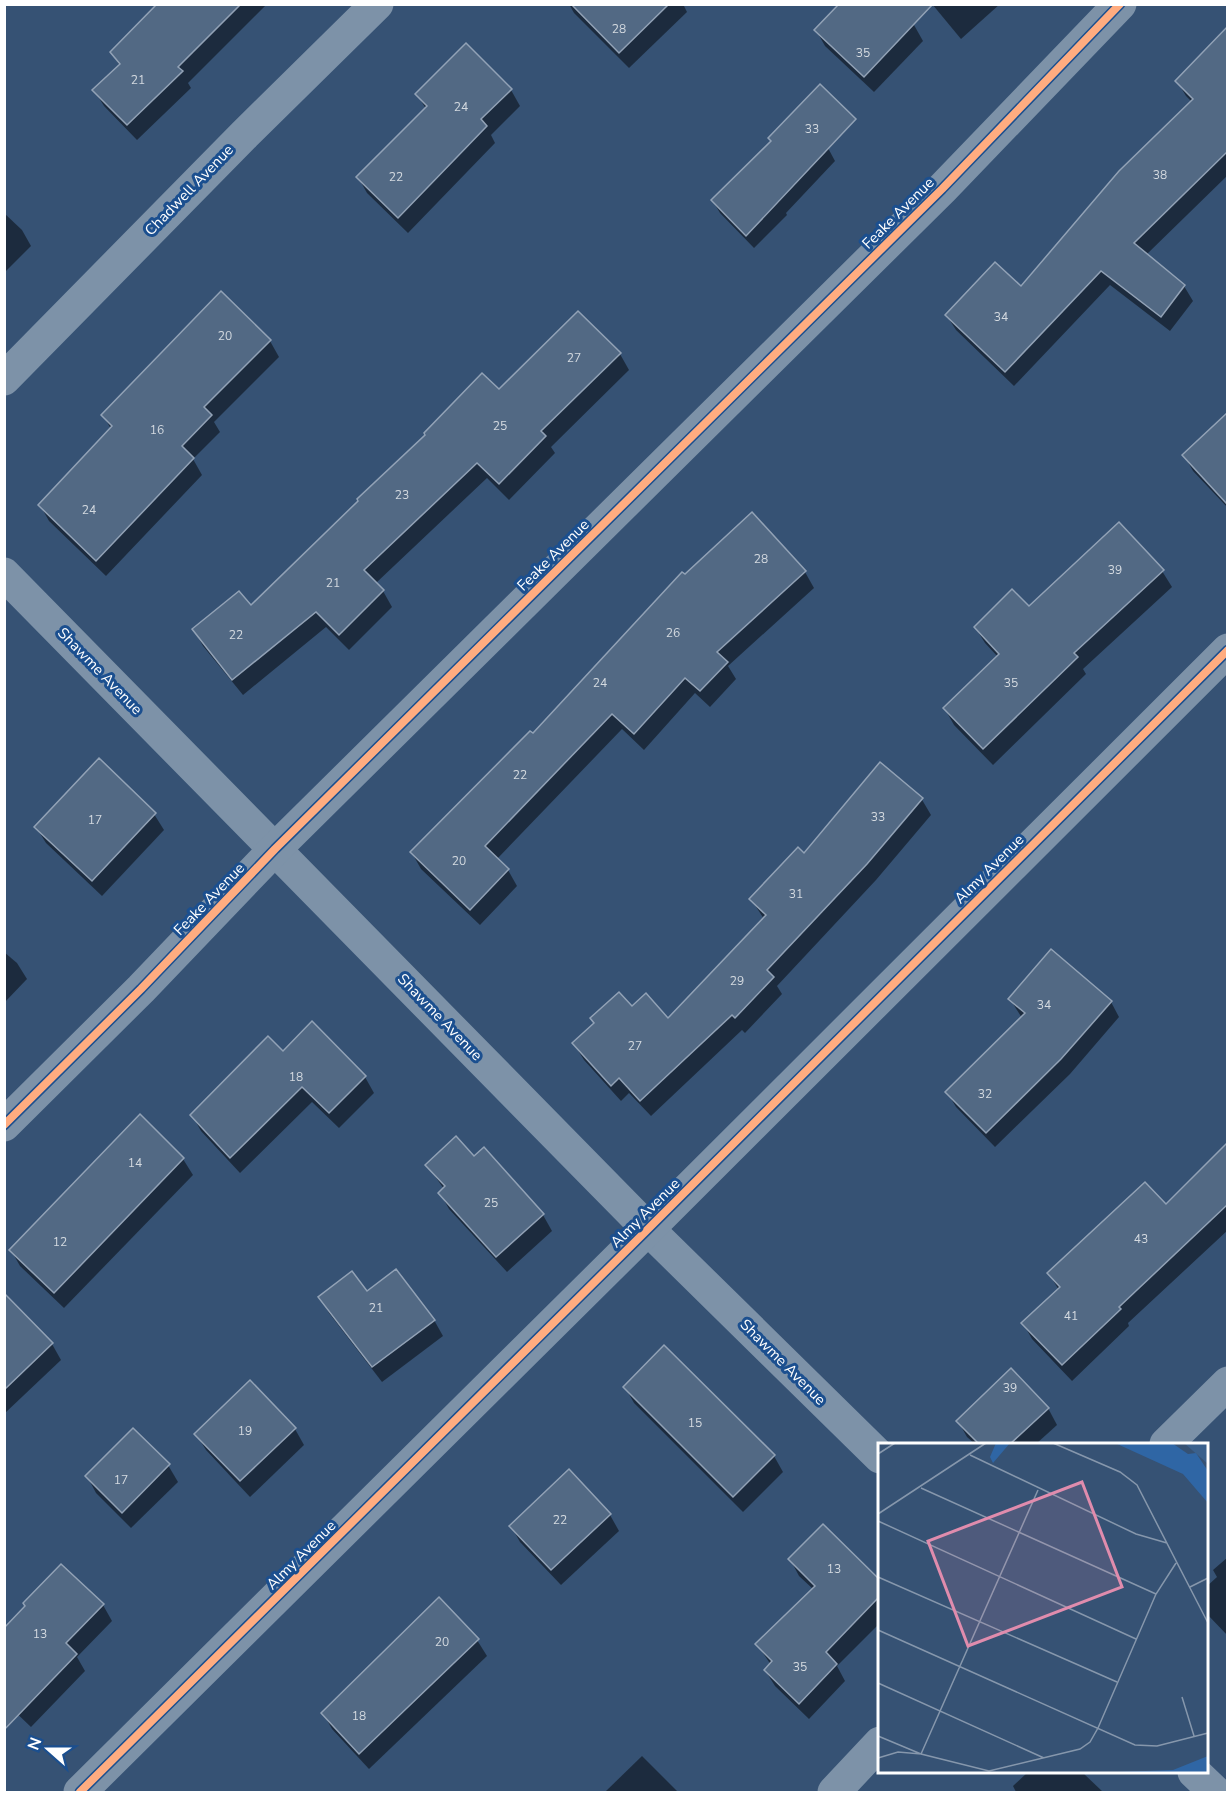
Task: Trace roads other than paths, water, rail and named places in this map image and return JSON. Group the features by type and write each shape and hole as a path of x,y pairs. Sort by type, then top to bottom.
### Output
{"street":[{"name":"Chadwell Avenue","path":"4,379 244,134 377,4"},
{"name":"Feake Avenue","path":"4,1125 141,989 275,849 933,198 1120,4"},
{"name":"Shawme Avenue","path":"4,574 648,1229 878,1457"},
{"name":"Almy Avenue","path":"80,1792 1227,650"},
{"path":"1167,1443 1227,1383"},
{"path":"834,1792 878,1744"},
{"path":"1195,1773 1215,1792"}]}
